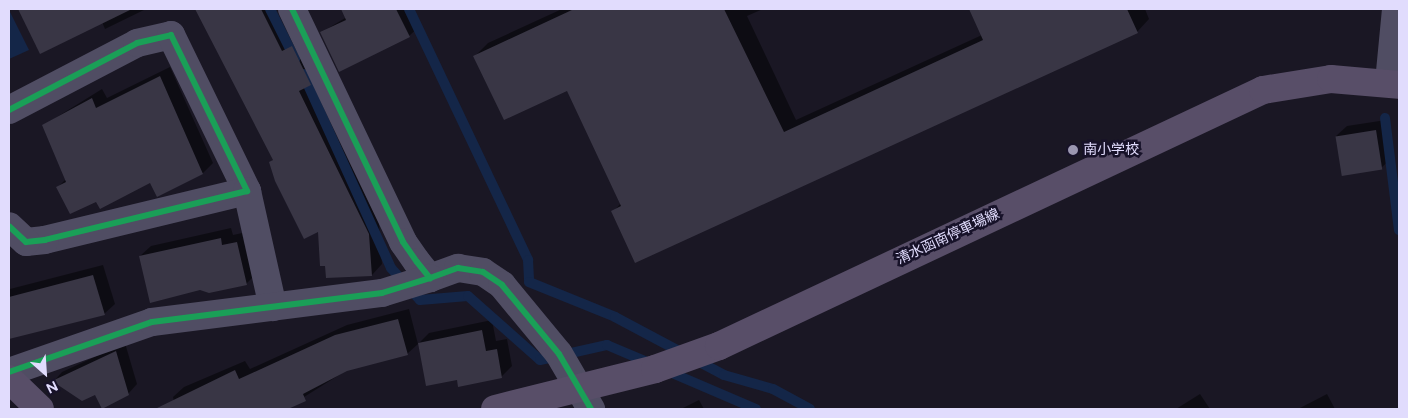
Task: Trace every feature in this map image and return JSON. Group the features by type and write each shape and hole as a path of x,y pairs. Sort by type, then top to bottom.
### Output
{"main road":[{"name":"清水函南停車場線","path":"495,409 586,399 655,369 719,346 1263,90 1331,79 1394,83"},
{"path":"9,379 40,409"}],"street":[{"path":"292,9 403,242 430,278"},
{"path":"1394,83 1396,9"},
{"path":"9,110 137,43 171,35 247,191 273,307"},
{"path":"9,226 26,242 45,240 247,191"},
{"path":"9,372 152,322 382,294 458,268 484,272 502,285 554,347 586,399"}],"water":[{"path":"9,10 29,50 9,59"}],"building":[{"path":"18,9 132,9 40,54"},
{"path":"195,9 261,9 282,51 292,46 311,85 299,91 369,234 372,276 326,278 325,266 320,266 318,232 304,239 275,181 269,162 273,160"},
{"path":"341,9 396,9 410,37 339,72 320,32 346,20"},
{"path":"574,9 724,9 784,132 983,40 969,9 1127,9 1138,33 635,263 611,211 621,206 567,91 504,120 473,56"},
{"path":"160,76 203,174 157,197 150,183 100,209 96,202 70,214 56,187 66,182 42,125 92,98 96,108"},
{"path":"1376,130 1382,170 1342,176 1336,136"},
{"path":"221,238 222,245 237,242 247,285 209,293 200,290 150,303 139,256"},
{"path":"93,275 105,315 9,339 9,297"},
{"path":"398,319 408,355 347,371 303,394 306,401 288,409 155,409 235,370 239,379 335,335"},
{"path":"482,330 486,351 497,349 502,378 458,387 457,380 426,386 418,343"},
{"path":"116,351 129,395 102,409 95,395 82,401 52,381"}],"waterway":[{"path":"270,9 295,59"},
{"path":"409,9 528,260 529,282 615,317 724,375 773,389 810,409"},
{"path":"303,74 391,268 420,300 468,296 540,360 607,345 652,364"},
{"path":"1385,118 1399,230"},
{"path":"665,370 756,409"}],"cycle path":[{"path":"292,9 403,242 417,262 430,278 458,268 483,272 502,285 559,354 591,409"},
{"path":"9,110 137,43 171,35 247,191 45,240 26,242 9,226"},
{"path":"9,372 152,322 382,293 430,278"}],"place":[{"name":"南小学校","path":"1073,150"}]}
